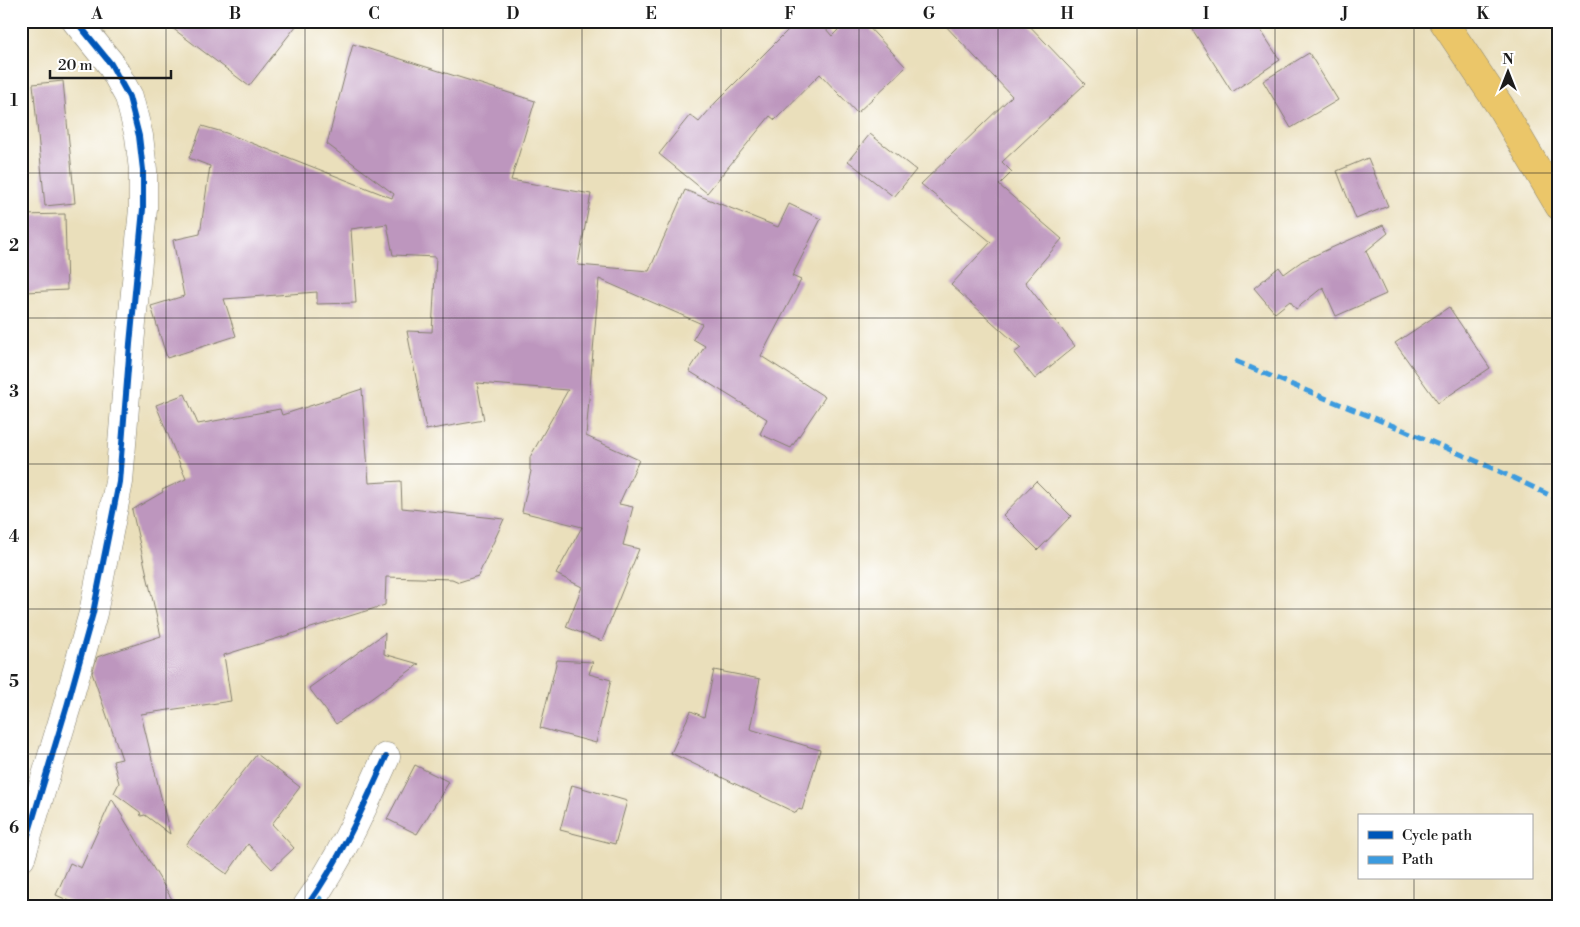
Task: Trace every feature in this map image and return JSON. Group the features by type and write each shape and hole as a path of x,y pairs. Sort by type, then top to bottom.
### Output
{"highway":[{"path":"1443,21 1500,106 1559,206"}],"street":[{"path":"21,858 93,612 119,482 143,209 143,170 139,136 129,96 111,64 76,21"},
{"path":"307,906 336,860 386,757"}],"building":[{"path":"163,21 300,21 249,86"},
{"path":"797,21 819,21 832,36 847,21 863,21 906,67 857,113 820,74 775,120 770,116 707,193 659,154 690,115 699,122 716,102"},
{"path":"941,21 1025,21 1085,84 1002,162 1012,172 999,185 1062,239 1025,282 1075,346 1035,379 1014,353 1021,348 951,285 991,242 921,184 1012,96"},
{"path":"1187,21 1255,21 1280,60 1232,92"},
{"path":"353,44 535,101 511,180 591,194 578,265 649,271 685,190 778,227 789,204 821,219 792,276 801,280 761,356 825,397 791,448 760,434 767,419 689,371 705,346 693,339 702,324 599,279 586,436 639,460 619,504 633,507 623,545 639,549 602,641 566,627 582,587 556,574 582,527 522,512 531,471 530,457 568,390 477,383 484,420 426,430 407,331 432,332 436,257 393,255 387,224 351,229 356,303 317,304 317,292 224,299 236,336 167,358 151,306 184,296 173,240 200,234 210,166 189,158 202,126 226,133 392,198 394,194 327,144"},
{"path":"1309,53 1338,100 1291,128 1263,81"},
{"path":"63,81 75,203 45,206 33,84"},
{"path":"870,134 916,170 894,197 848,161"},
{"path":"1368,158 1388,206 1356,219 1337,171"},
{"path":"65,214 67,290 25,292 22,215"},
{"path":"1383,225 1388,233 1366,251 1386,294 1336,316 1323,287 1296,309 1290,301 1275,313 1254,288 1279,267 1284,274 1302,261"},
{"path":"1449,307 1490,368 1438,403 1395,343"},
{"path":"362,389 369,483 401,481 402,508 504,519 478,576 459,582 452,579 386,577 385,605 224,655 231,701 141,714 170,834 145,815 141,816 140,812 114,793 119,783 113,761 122,759 92,673 97,657 161,636 132,510 163,492 162,490 186,479 156,405 185,394 198,424 280,409 282,415"},
{"path":"1036,481 1071,516 1038,550 1003,515"},
{"path":"385,633 384,654 419,664 336,724 309,688"},
{"path":"557,660 593,662 589,674 611,680 596,743 540,728"},
{"path":"714,670 760,679 750,729 820,750 802,810 798,809 796,813 671,753 691,711 704,717"},
{"path":"257,754 300,787 272,824 294,848 272,869 248,844 227,874 186,845"},
{"path":"415,765 449,782 417,834 387,819"},
{"path":"572,785 627,801 615,844 560,830"},
{"path":"112,799 176,906 81,906 56,895 70,863 81,868"}],"marked path":[{"path":"1235,361 1479,462 1559,500"},
{"path":"314,895 332,906"}],"cycle path":[{"path":"21,858 93,613 119,482 143,209 143,170 139,136 129,97 111,64 76,21"},
{"path":"307,906 340,852 386,757"}]}
